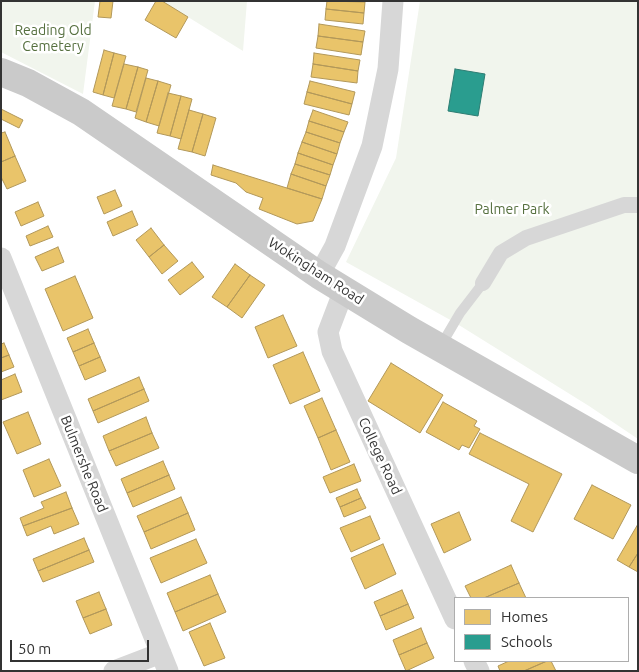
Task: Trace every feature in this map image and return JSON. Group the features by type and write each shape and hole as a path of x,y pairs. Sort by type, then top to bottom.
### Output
{"main road":[{"name":"Wokingham Road","path":"1,72 28,83 80,112 319,275 440,348 638,460"}],"street":[{"path":"319,275 335,246 372,146 388,69 393,1"},
{"path":"483,283 501,253 526,238 624,205 638,205"},
{"name":"Bulmershe Road","path":"1,258 164,662"},
{"name":"College Road","path":"344,290 328,332 332,351 454,617"},
{"path":"114,671 164,662"}],"lane":[{"path":"440,348 460,313 483,283"}],"green space":[{"name":"Reading Old Cemetery","path":"1,1 95,1 83,94 1,52"},
{"path":"162,1 247,1 243,51 188,17"},
{"name":"Palmer Park","path":"420,1 638,1 638,439 589,406 454,322 346,262 396,158"}],"building: Homes":[{"path":"100,1 113,1 111,18 98,17"},
{"path":"156,1 162,1 188,17 176,38 145,20"},
{"path":"327,1 365,2 364,13 326,9"},
{"path":"326,9 364,13 363,24 325,20"},
{"path":"319,24 365,31 363,42 318,36"},
{"path":"318,36 363,42 361,55 316,48"},
{"path":"104,50 114,53 103,95 93,92"},
{"path":"114,53 126,56 114,98 103,95"},
{"path":"314,53 360,60 358,71 313,64"},
{"path":"124,64 138,67 126,109 112,106"},
{"path":"313,64 358,71 357,83 311,77"},
{"path":"138,67 148,70 136,112 126,109"},
{"path":"146,78 158,81 146,122 135,118"},
{"path":"158,81 171,85 159,126 146,122"},
{"path":"310,81 355,92 352,104 307,92"},
{"path":"307,92 352,104 349,115 304,104"},
{"path":"168,93 181,96 170,136 157,133"},
{"path":"181,96 192,99 181,139 170,136"},
{"path":"1,109 23,120 19,128 1,119"},
{"path":"189,110 203,114 192,152 178,149"},
{"path":"313,110 348,122 344,132 309,121"},
{"path":"203,114 216,118 205,156 192,152"},
{"path":"309,121 344,132 340,143 306,132"},
{"path":"5,132 15,156 1,162 1,133"},
{"path":"306,132 340,143 337,154 302,142"},
{"path":"302,142 337,154 333,165 298,153"},
{"path":"298,153 333,165 330,175 295,164"},
{"path":"15,156 26,181 7,189 1,177 1,162"},
{"path":"295,164 330,175 326,186 291,174"},
{"path":"213,165 322,199 313,221 297,224 259,209 263,198 246,192 236,183 211,175"},
{"path":"291,174 326,186 322,199 287,188"},
{"path":"115,190 122,206 104,214 97,197"},
{"path":"38,202 44,216 21,226 15,212"},
{"path":"132,211 138,225 113,236 107,222"},
{"path":"48,226 53,237 30,246 26,236"},
{"path":"151,228 164,245 149,257 136,240"},
{"path":"164,245 178,261 162,274 149,257"},
{"path":"58,247 64,262 42,271 35,257"},
{"path":"192,262 204,277 180,295 168,280"},
{"path":"235,264 250,275 227,307 212,297"},
{"path":"250,275 265,285 242,318 227,307"},
{"path":"75,276 93,318 63,331 45,289"},
{"path":"283,315 297,346 268,358 255,327"},
{"path":"88,329 94,343 73,352 67,338"},
{"path":"4,343 9,355 1,358 1,344"},
{"path":"94,343 100,357 79,366 73,352"},
{"path":"303,352 320,391 290,404 273,365"},
{"path":"9,355 14,367 1,372 1,358"},
{"path":"100,357 106,371 85,380 79,366"},
{"path":"391,363 443,395 420,433 368,401"},
{"path":"15,374 22,392 1,400 1,380"},
{"path":"139,377 144,389 93,411 88,399"},
{"path":"144,389 149,401 98,423 93,411"},
{"path":"322,398 336,430 318,438 304,406"},
{"path":"443,402 477,421 474,426 480,429 469,448 462,445 459,450 426,432"},
{"path":"28,412 41,444 17,454 3,422"},
{"path":"146,417 152,433 109,451 103,436"},
{"path":"336,430 350,462 331,470 318,438"},
{"path":"152,433 159,448 116,466 109,451"},
{"path":"480,433 562,474 533,532 511,521 529,484 469,454"},
{"path":"49,459 61,486 34,497 23,470"},
{"path":"163,461 169,475 127,493 121,479"},
{"path":"354,464 361,481 330,493 323,477"},
{"path":"169,475 175,489 133,507 127,493"},
{"path":"592,485 631,505 613,539 574,519"},
{"path":"357,489 361,498 340,507 336,498"},
{"path":"66,492 72,508 23,526 20,518 44,508 41,502"},
{"path":"181,497 188,513 144,532 137,516"},
{"path":"361,498 366,508 344,517 340,507"},
{"path":"72,508 79,524 54,534 51,526 27,536 23,526"},
{"path":"459,512 471,540 444,553 431,524"},
{"path":"188,513 195,530 151,549 144,532"},
{"path":"370,516 380,539 351,552 340,528"},
{"path":"638,524 638,553 629,567 617,560"},
{"path":"84,538 89,550 38,571 33,559"},
{"path":"196,539 207,563 161,583 150,558"},
{"path":"383,544 396,574 365,589 351,558"},
{"path":"89,550 94,562 43,582 38,571"},
{"path":"638,553 638,572 629,567"},
{"path":"511,565 519,583 486,597 470,597 465,586"},
{"path":"210,575 218,594 175,612 167,593"},
{"path":"519,583 526,597 486,597"},
{"path":"402,590 408,604 380,616 374,602"},
{"path":"99,592 106,609 83,618 76,601"},
{"path":"218,594 226,612 183,631 175,612"},
{"path":"408,604 414,618 386,630 380,616"},
{"path":"106,609 112,625 90,634 83,618"},
{"path":"210,623 225,658 204,666 189,632"},
{"path":"421,628 427,643 399,655 393,640"},
{"path":"427,643 434,658 406,671 399,655"},
{"path":"507,662 545,662 524,671 500,671 498,666"},
{"path":"545,662 552,662 556,671 524,671"}],"building: Schools":[{"path":"455,69 485,74 478,116 448,111"}]}
